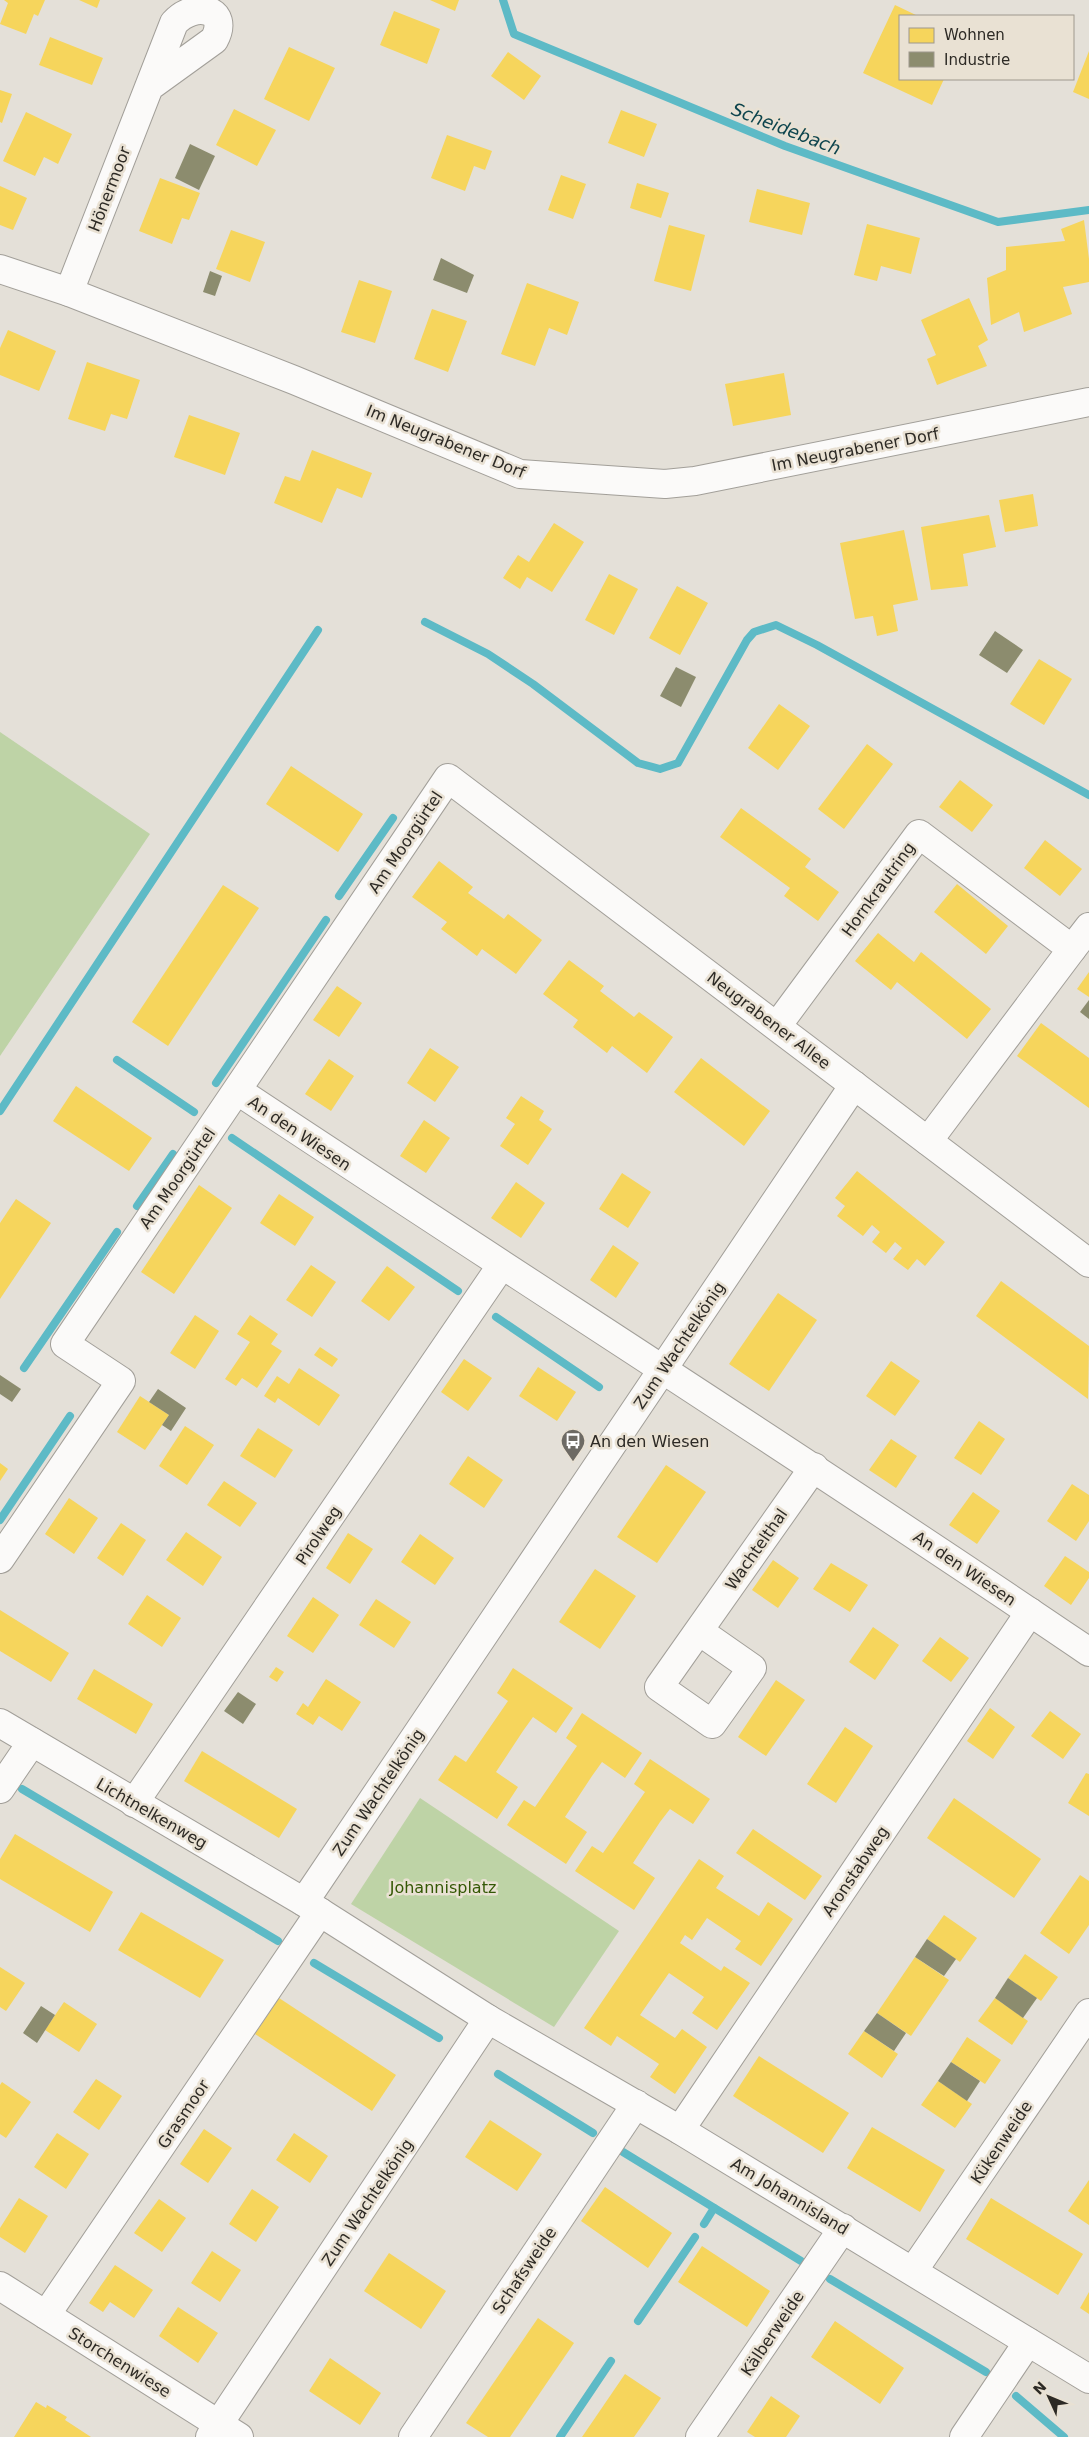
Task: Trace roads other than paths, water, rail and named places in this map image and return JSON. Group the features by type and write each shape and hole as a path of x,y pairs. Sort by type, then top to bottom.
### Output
{"street":[{"name":"Hönermoor","path":"69,292 149,87"},
{"name":"Im Neugrabener Dorf","path":"0,268 69,292 294,380 526,475 665,484 695,481 1089,402"},
{"name":"Neugrabener Allee","path":"448,778 1089,1263"},
{"name":"Am Moorgürtel","path":"0,1559 121,1381 65,1344 143,1226 238,1091 448,778"},
{"name":"Hornkrautring","path":"776,1026 919,834 1072,949"},
{"path":"928,1141 1089,926"},
{"name":"Zum Wachtelkönig","path":"312,1907 663,1368 854,1085"},
{"name":"An den Wiesen","path":"238,1091 501,1266 663,1368 814,1467 1089,1652"},
{"name":"Pirolweg","path":"134,1803 501,1266"},
{"name":"Wachtelthal","path":"699,1631 814,1467"},
{"name":"Aronstabweg","path":"680,2130 1030,1612"},
{"name":"Lichtnelkenweg","path":"0,1722 312,1907"},
{"path":"0,1789 32,1742"},
{"path":"312,1907 488,2019"},
{"name":"Grasmoor","path":"46,2315 312,1907"},
{"name":"Kükenweide","path":"912,2271 1089,2013"},
{"name":"Zum Wachtelkönig","path":"222,2433 488,2019"},
{"name":"Am Johannisland","path":"488,2019 680,2130 1089,2379"},
{"name":"Schafsweide","path":"413,2437 636,2104"},
{"name":"Kälberweide","path":"700,2437 843,2228"},
{"name":"Storchenwiese","path":"0,2286 222,2433"},
{"path":"964,2437 1028,2342"}],"waterway":[{"name":"Scheidebach","path":"503,0 514,34 785,146 998,222 1089,210"},
{"path":"425,622 488,654 533,684 638,763 660,769 678,763 747,640 754,632 776,625 817,645 1089,795"},
{"path":"0,1111 318,630"},
{"path":"339,896 393,818"},
{"path":"216,1083 326,920"},
{"path":"117,1060 194,1112"},
{"path":"232,1138 458,1291"},
{"path":"137,1206 173,1154"},
{"path":"24,1368 117,1232"},
{"path":"496,1317 599,1387"},
{"path":"0,1520 70,1416"},
{"path":"22,1789 278,1941"},
{"path":"314,1963 439,2038"},
{"path":"498,2074 593,2133"},
{"path":"623,2152 801,2261"},
{"path":"704,2224 714,2208"},
{"path":"638,2321 695,2237"},
{"path":"830,2279 986,2372"},
{"path":"560,2437 611,2361"},
{"path":"1016,2396 1064,2437"}],"place":[{"name":"An den Wiesen","path":"573,1462"}],"park label":[{"name":"Johannisplatz","path":"443,1887"}]}
